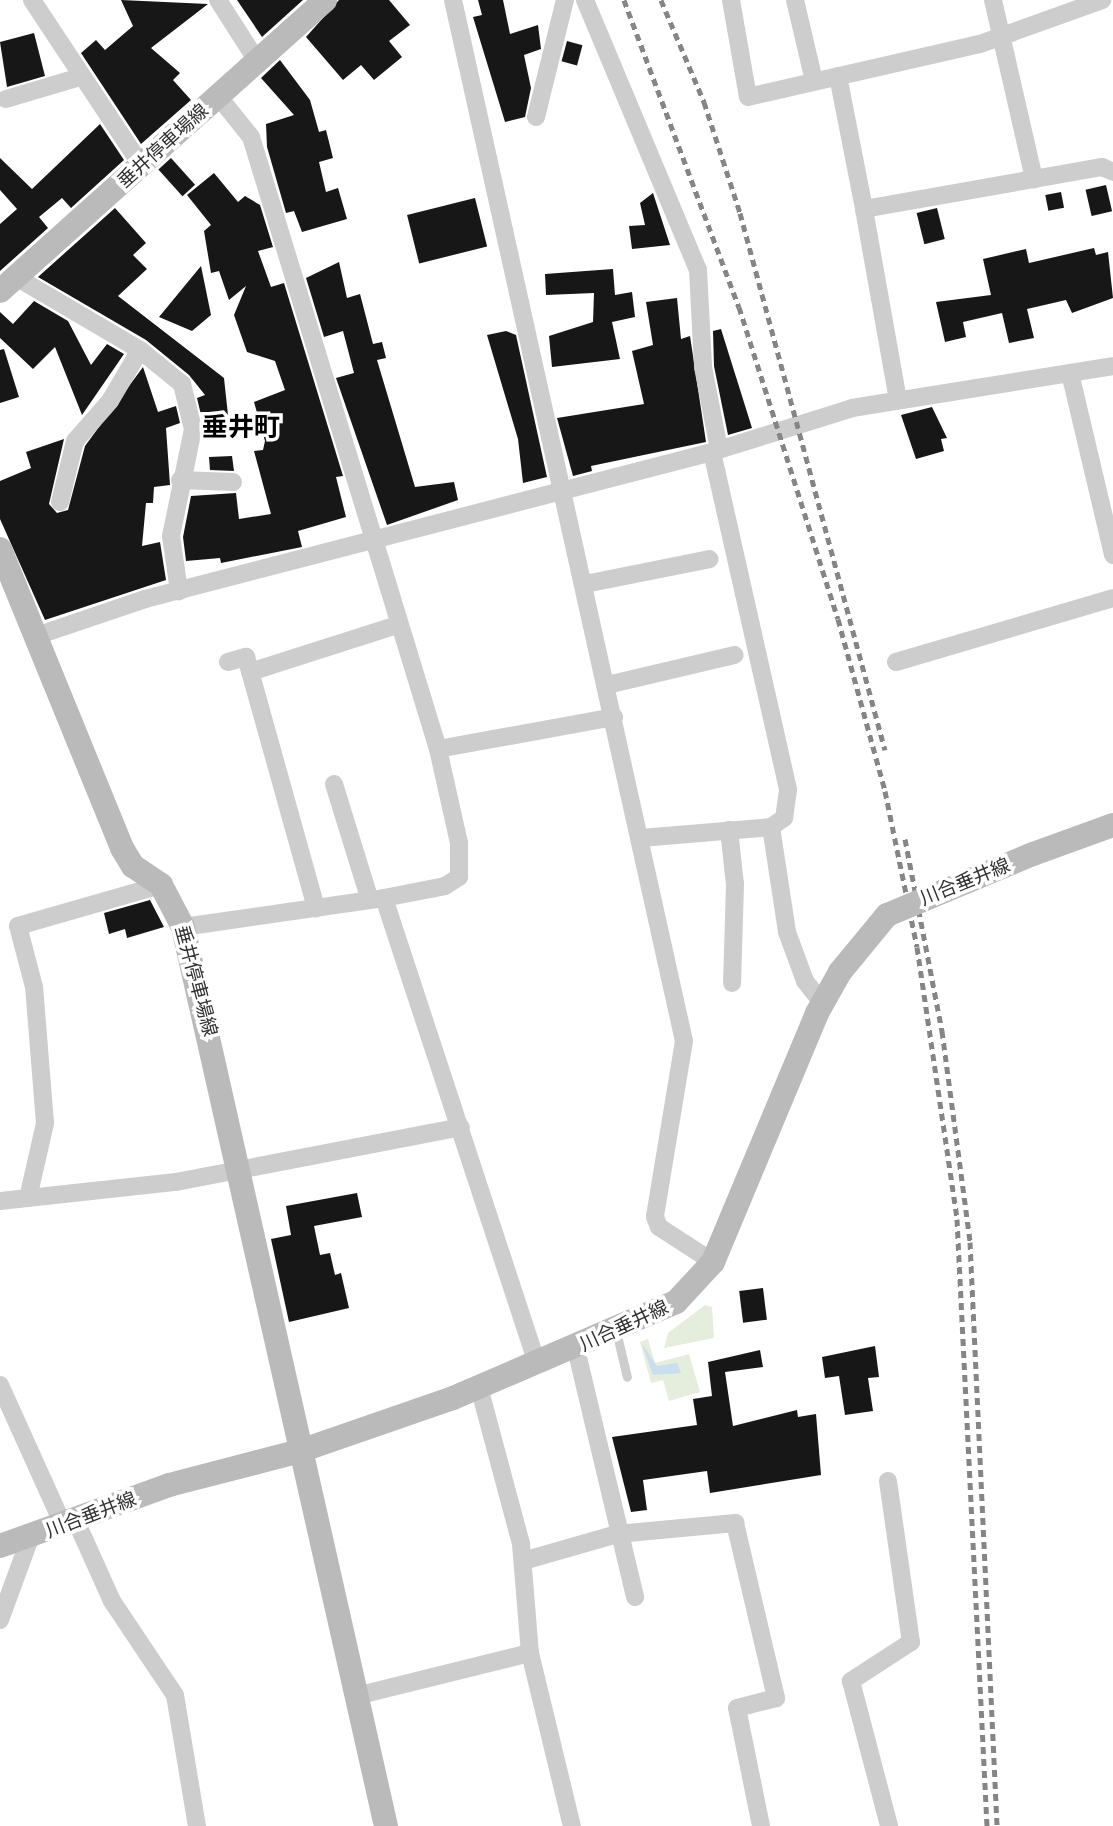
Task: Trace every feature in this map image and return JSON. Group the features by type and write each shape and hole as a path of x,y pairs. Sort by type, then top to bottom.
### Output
{"main road":[{"name":"垂井停車場線","path":"8,284 325,0"},
{"name":"垂井停車場線","path":"0,548 122,848 133,866 160,885 183,927 242,1171 300,1451 386,1826"},
{"name":"川合垂井線","path":"0,1546 70,1524 169,1485 300,1451 479,1387 576,1349 676,1303 713,1262 822,1003 840,972 887,915 1033,854 1113,825"}],"street":[{"path":"32,0 80,77 142,166"},
{"path":"218,0 257,61"},
{"path":"453,0 565,491 684,1041 655,1217 659,1227 713,1262"},
{"path":"536,117 565,0"},
{"path":"585,0 698,270 703,367 716,451 788,790 784,818 771,827 641,838"},
{"path":"731,0 747,97 1001,35 1101,0"},
{"path":"795,0 814,81"},
{"path":"993,0 1034,179"},
{"path":"838,76 898,400"},
{"path":"6,99 80,77"},
{"path":"183,927 377,899 445,886 459,877 459,843 438,749 251,137 218,96"},
{"path":"864,209 1102,166 1113,172"},
{"path":"8,284 140,350 182,384 188,400 191,449 180,480 171,536 178,591"},
{"path":"60,502 75,441 110,401 140,350"},
{"path":"36,636 178,591 716,451 898,400 1113,366"},
{"path":"1070,373 1113,555"},
{"path":"180,480 233,482"},
{"path":"585,584 710,559"},
{"path":"896,663 1113,598"},
{"path":"250,672 400,624"},
{"path":"607,685 735,655"},
{"path":"228,662 246,657 316,908"},
{"path":"438,749 614,717"},
{"path":"334,784 461,1127 537,1363"},
{"path":"771,827 787,932 805,981 822,1003"},
{"path":"729,830 735,884 732,983"},
{"path":"28,1198 45,1123 34,987 18,926 160,885"},
{"path":"0,1201 242,1171 461,1127"},
{"path":"576,1349 617,1534 635,1597"},
{"path":"0,1385 112,1601 174,1695 197,1826"},
{"path":"479,1387 523,1561 530,1653 572,1826"},
{"path":"888,1481 911,1642 851,1681 889,1826"},
{"path":"523,1561 617,1534 734,1523 776,1698 737,1709 761,1826"},
{"path":"0,1620 30,1538"},
{"path":"356,1696 530,1653"}],"lane":[{"path":"615,1331 627,1377"}],"green space":[{"path":"705,1305 712,1307 714,1338 664,1348 668,1333"},
{"path":"648,1339 655,1363 689,1354 700,1392 669,1401 663,1380 651,1383 640,1342"}],"water":[{"path":"642,1344 657,1366 677,1363 681,1373 653,1375"}],"building":[{"path":"121,0 208,4 151,48 180,73 173,80 191,100 141,144 81,53 96,40 105,50 133,26"},
{"path":"237,0 303,0 262,37"},
{"path":"339,0 389,0 410,25 389,41 402,57 374,80 361,65 343,80 306,37"},
{"path":"478,0 503,0 510,34 538,25 541,49 524,55 531,88 525,117 505,122 473,17 482,15"},
{"path":"34,33 45,76 7,87 0,42"},
{"path":"567,41 582,45 577,65 562,61"},
{"path":"280,60 310,100 319,132 326,130 333,158 319,162 326,192 338,188 347,219 302,232 294,211 286,213 267,147 266,124 294,115 261,78"},
{"path":"100,124 124,160 71,208 62,198 39,217 48,228 0,271 0,224 17,209 0,190 0,158 32,189"},
{"path":"171,158 195,185 182,196 158,169"},
{"path":"214,173 238,202 245,196 260,205 273,247 258,251 271,287 284,283 343,476 336,477 346,517 298,531 302,547 221,563 220,558 186,561 183,537 191,496 236,493 239,519 271,514 254,451 263,450 265,441 254,402 285,390 275,361 247,352 234,315 246,286 229,300 219,271 211,273 204,231 211,225 187,195"},
{"path":"1106,185 1112,211 1092,216 1086,190"},
{"path":"1061,192 1064,208 1048,211 1045,195"},
{"path":"653,193 670,245 632,249 629,226 645,225 640,203"},
{"path":"475,198 487,247 419,263 407,215"},
{"path":"115,208 146,243 133,255 147,269 118,296 224,378 228,415 201,415 197,398 205,395 189,375 146,340 38,277"},
{"path":"937,208 945,239 924,244 917,213"},
{"path":"1094,248 1096,255 1108,252 1113,298 1072,313 1066,300 1027,309 1034,338 1009,343 1002,313 963,322 966,337 945,342 936,302 991,295 983,259 1026,249 1029,263"},
{"path":"339,262 347,298 360,294 373,344 382,342 386,358 377,360 415,487 454,482 458,500 387,525 336,378 354,373 343,331 324,337 306,278"},
{"path":"201,266 211,315 192,331 159,317"},
{"path":"613,269 615,295 632,292 635,317 612,322 620,359 552,367 549,336 593,322 594,293 546,295 545,274"},
{"path":"677,298 681,339 690,336 706,442 591,466 592,471 573,476 557,418 644,404 632,351 653,345 646,302"},
{"path":"34,301 68,321 91,365 107,344 124,354 82,415 55,347 33,369 0,338 0,312 13,324"},
{"path":"721,329 752,428 728,435 714,366 713,331"},
{"path":"506,331 516,335 547,477 523,483 518,439 487,335"},
{"path":"4,349 19,397 0,403 0,350"},
{"path":"143,367 158,412 176,406 180,423 166,428 170,485 154,487 153,503 146,503 142,546 160,542 166,580 45,620 0,519 0,481 31,468 26,452 64,439 49,504 57,513 68,510 85,446"},
{"path":"932,407 947,438 941,439 944,451 916,459 901,415"},
{"path":"232,456 234,471 210,470 209,457"},
{"path":"150,900 164,927 127,938 125,929 109,934 104,913"},
{"path":"357,1193 362,1217 314,1226 320,1255 330,1253 335,1275 341,1273 349,1308 289,1322 271,1239 291,1235 286,1206"},
{"path":"763,1288 767,1320 743,1323 739,1291"},
{"path":"875,1346 879,1377 868,1378 873,1411 845,1415 839,1376 825,1378 822,1357"},
{"path":"760,1350 763,1367 725,1372 733,1426 797,1410 798,1417 816,1414 821,1475 710,1493 707,1471 643,1480 647,1510 631,1512 612,1437 697,1425 693,1399 712,1396 708,1362"}],"railway":[{"path":"624,0 739,307 838,619 885,791 917,947 957,1219 987,1826"},
{"path":"661,0 704,102 740,213 885,750"},
{"path":"905,839 942,1031 970,1242 997,1826"}],"district":[{"name":"垂井町","path":"241,428"}]}
